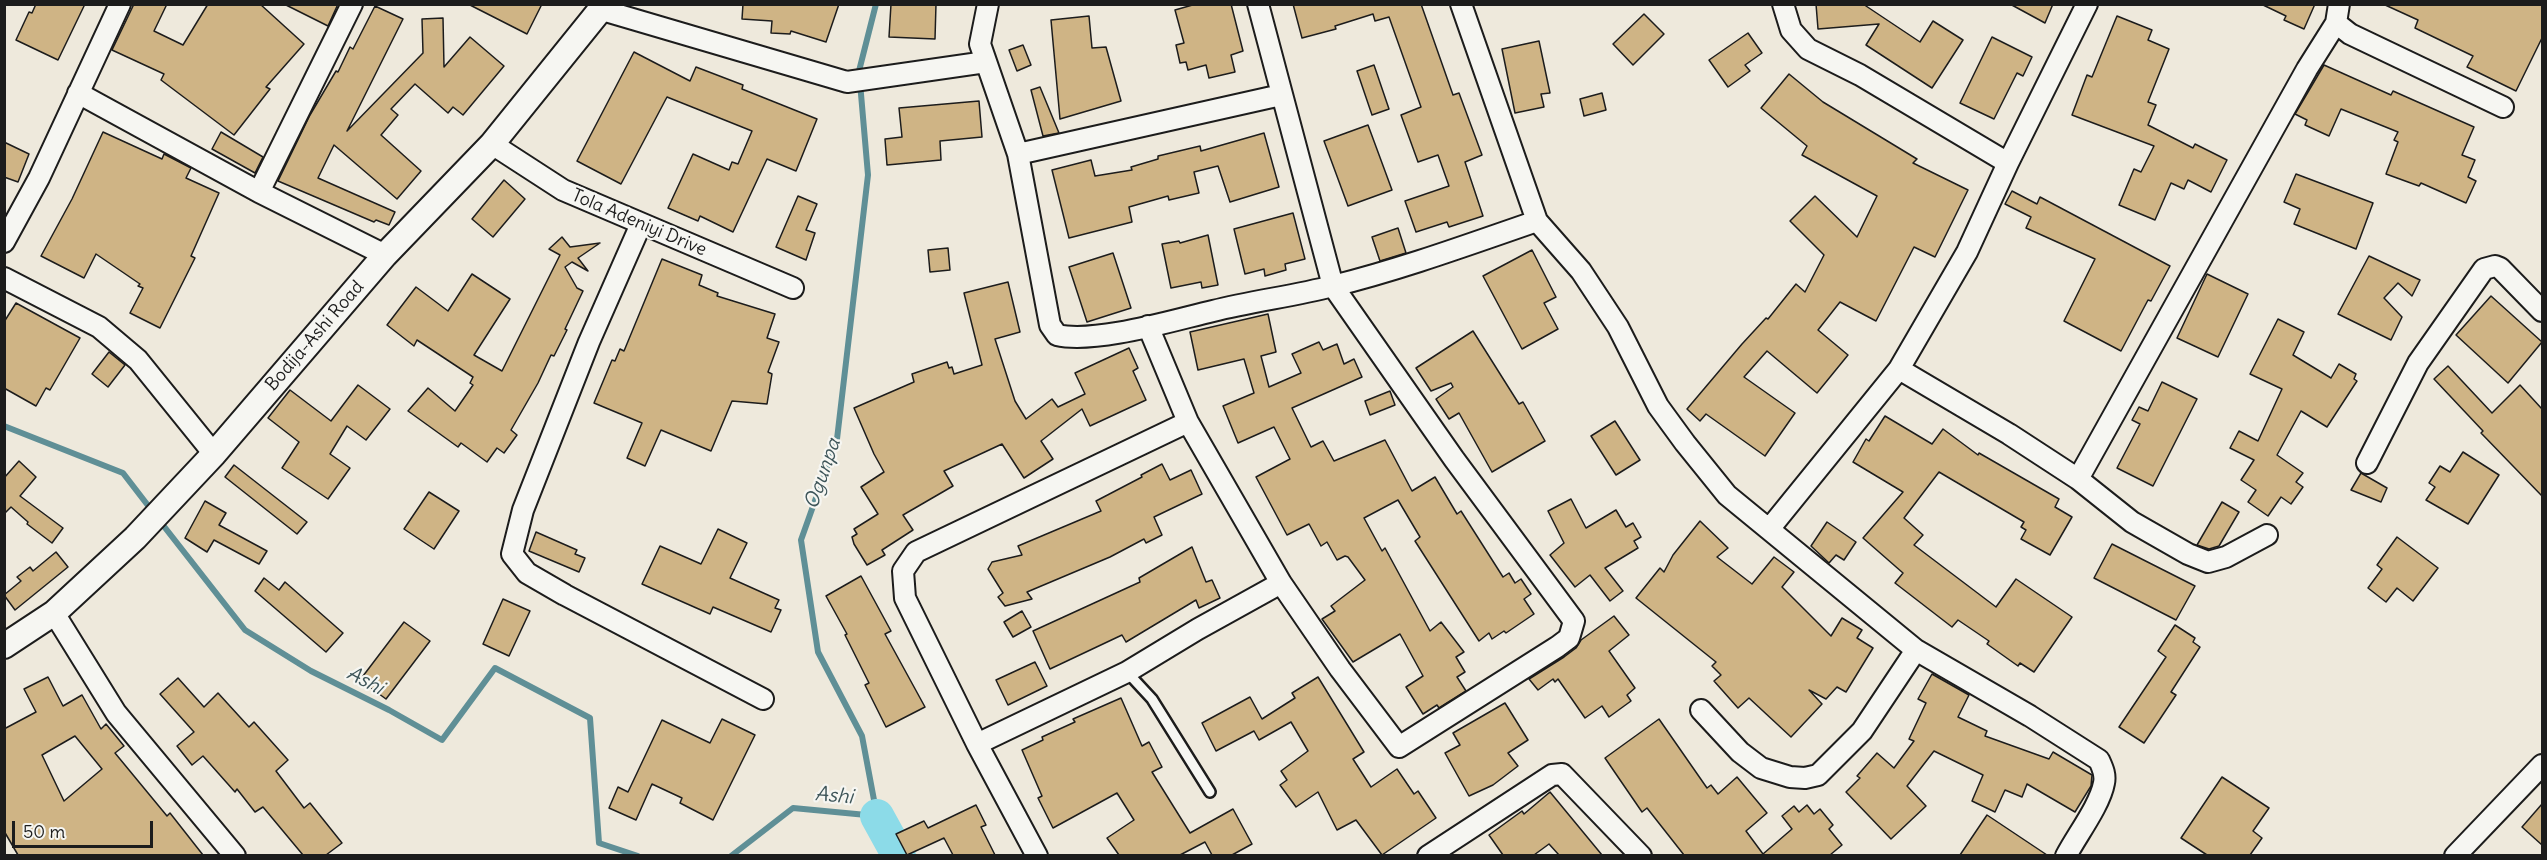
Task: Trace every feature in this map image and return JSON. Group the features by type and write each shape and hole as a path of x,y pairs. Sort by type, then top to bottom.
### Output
{"street":[{"path":"4,242 39,178 120,4"},
{"path":"259,192 352,4"},
{"path":"988,4 981,44 1018,154 1050,326 1057,336 1073,339 1148,326 1333,286 1430,258 1537,221"},
{"path":"1148,326 1188,422 1281,583 1340,669 1399,747 1569,638 1574,621 1454,459 1333,286 1258,4"},
{"path":"1461,4 1537,221 1581,271 1618,327 1659,406 1684,443 1727,495 1916,650 2099,759 2104,770 2105,781 2101,794 2066,855"},
{"path":"1783,4 1791,30 1808,48 1860,75 2008,163"},
{"path":"1770,528 1899,369 1967,252 2008,163 2087,4"},
{"path":"604,8 847,82 869,81 986,62"},
{"name":"Bodija-Ashi Road","path":"4,646 54,613 135,538 214,454 385,255 492,144 604,8"},
{"path":"2078,479 2337,14 2350,34 2503,107"},
{"path":"78,93 259,192 385,255"},
{"path":"1018,154 1281,95"},
{"name":"Tola Adeniyi Drive","path":"492,144 563,190 793,288"},
{"path":"641,224 589,342 539,468 523,510 512,554 527,573 763,699"},
{"path":"2367,463 2418,363 2484,269 2495,266 2500,268 2542,311"},
{"path":"4,278 99,327 138,360 214,454"},
{"path":"1899,369 2009,434 2078,479 2132,522 2188,554 2208,562 2226,557 2267,535"},
{"path":"1037,855 977,744 905,598 903,571 908,560 916,552 1188,422"},
{"path":"977,744 1127,672 1281,583"},
{"path":"54,613 116,712 235,855"},
{"path":"1701,710 1740,752 1761,768 1791,777 1805,778 1818,774 1862,731 1916,650"},
{"path":"2455,855 2542,765"},
{"path":"1428,855 1456,848 1552,775 1562,774 1641,855"}],"lane":[{"path":"1127,672 1152,699 1210,792"}],"building":[{"path":"36,4 85,4 58,60 16,40 29,12 32,13"},
{"path":"134,4 167,4 154,31 183,45 208,4 260,4 304,44 266,87 270,89 234,135 161,80 164,74 112,50"},
{"path":"284,4 338,4 328,26"},
{"path":"468,4 542,4 527,34"},
{"path":"743,4 839,4 826,42 791,31 790,34 771,33 772,21 742,19"},
{"path":"891,4 936,4 935,39 889,37"},
{"path":"1196,4 1231,4 1243,51 1231,55 1235,72 1209,78 1206,65 1188,70 1186,62 1180,63 1176,45 1184,43 1175,10"},
{"path":"1293,4 1421,4 1453,95 1459,93 1482,155 1465,162 1483,216 1449,227 1447,222 1416,232 1405,201 1449,186 1438,155 1418,162 1401,115 1421,107 1389,17 1375,21 1373,14 1335,26 1336,29 1302,38"},
{"path":"1816,4 1863,4 1920,42 1933,21 1963,40 1932,88 1866,45 1879,24 1818,29"},
{"path":"2010,4 2053,4 2045,23"},
{"path":"2261,4 2315,4 2304,29 2284,20 2286,16"},
{"path":"2383,4 2542,4 2542,38 2516,91 2467,67 2473,56 2415,28 2418,20"},
{"path":"375,6 403,19 347,131 423,53 422,19 443,18 444,67 470,37 504,66 463,115 453,107 448,113 415,84 391,109 398,115 381,135 421,171 397,199 334,145 318,178 395,212 389,225 376,220 374,222 278,181 310,115 336,71 338,72 350,47 353,49"},
{"path":"1644,14 1664,34 1633,65 1613,44"},
{"path":"1089,16 1092,48 1106,47 1121,101 1060,119 1051,20"},
{"path":"2117,16 2152,30 2148,40 2169,49 2148,102 2156,105 2148,125 2193,148 2195,144 2227,160 2211,192 2188,180 2184,189 2171,183 2155,220 2119,205 2134,169 2141,172 2154,146 2072,115 2087,75 2092,77"},
{"path":"1748,33 1762,53 1745,65 1750,71 1728,87 1709,60"},
{"path":"1992,37 2032,57 2023,76 2017,73 1994,119 1960,103"},
{"path":"1539,41 1550,93 1541,94 1544,107 1515,113 1502,49"},
{"path":"1023,45 1031,65 1017,71 1009,50"},
{"path":"634,52 690,81 696,67 743,85 742,89 817,119 796,171 767,159 733,232 700,216 698,221 668,208 693,154 729,170 732,162 738,164 752,131 667,97 621,184 577,161"},
{"path":"1374,65 1389,109 1372,115 1357,71"},
{"path":"2324,65 2391,95 2393,91 2474,127 2462,155 2475,160 2468,177 2476,181 2466,203 2421,183 2419,186 2386,174 2398,142 2394,140 2398,132 2341,109 2329,136 2305,125 2307,120 2295,114"},
{"path":"1789,74 1823,102 1917,159 1913,163 1968,190 1935,257 1914,247 1876,321 1840,302 1818,330 1848,355 1817,393 1767,351 1744,377 1795,413 1765,456 1706,414 1700,421 1687,409 1742,344 1766,318 1768,319 1796,284 1805,292 1824,255 1790,221 1815,196 1857,237 1877,196 1802,155 1807,146 1761,108"},
{"path":"1040,87 1059,133 1043,136 1031,90"},
{"path":"1602,93 1606,110 1584,116 1580,99"},
{"path":"979,101 982,137 940,141 941,160 887,165 885,139 902,137 899,108"},
{"path":"1368,125 1392,190 1348,206 1324,141"},
{"path":"103,132 162,159 164,154 191,168 186,178 219,193 191,256 195,258 160,328 130,313 143,288 138,286 140,284 96,254 84,278 41,256 72,199"},
{"path":"221,132 263,157 255,173 212,149"},
{"path":"1264,133 1279,187 1230,202 1218,166 1194,172 1199,193 1169,200 1168,196 1129,207 1132,222 1069,238 1052,170 1091,160 1095,176 1132,170 1131,167 1158,159 1158,156 1200,146 1201,151"},
{"path":"4,142 29,154 18,182 4,177"},
{"path":"2296,174 2373,203 2356,249 2294,224 2300,209 2284,202"},
{"path":"504,180 525,199 493,237 472,219"},
{"path":"2012,191 2037,204 2040,197 2170,266 2151,301 2148,300 2121,351 2064,321 2095,259 2026,228 2031,217 2005,204"},
{"path":"798,196 817,204 806,230 815,233 806,260 776,247"},
{"path":"1293,213 1305,259 1285,264 1286,270 1265,276 1264,269 1245,274 1234,229"},
{"path":"1398,228 1406,253 1380,261 1372,237"},
{"path":"1208,235 1218,285 1202,288 1201,282 1171,288 1162,244 1179,241 1180,243"},
{"path":"562,237 570,247 600,243 578,258 588,271 572,262 565,267 577,288 583,291 554,356 551,355 511,430 517,435 504,453 497,448 487,462 461,443 458,447 408,411 428,388 455,411 473,385 470,383 473,377 417,340 414,346 387,325 416,287 448,311 472,274 510,299 474,355 502,371 560,255 549,249"},
{"path":"948,248 950,270 930,272 928,250"},
{"path":"1532,250 1556,297 1544,303 1558,329 1522,349 1483,276"},
{"path":"1113,253 1131,308 1087,322 1069,267"},
{"path":"2369,256 2420,280 2412,296 2398,283 2384,298 2402,317 2391,340 2338,314"},
{"path":"662,259 702,275 699,285 718,293 717,296 775,314 767,338 779,342 768,372 772,374 767,404 732,401 711,451 661,430 645,466 627,458 642,423 594,403 612,360 615,361 620,349 624,351"},
{"path":"2207,274 2248,294 2218,357 2177,338"},
{"path":"1008,282 1020,332 995,339 1015,401 1026,419 1052,399 1058,407 1085,394 1075,373 1129,348 1138,368 1133,371 1146,400 1090,426 1082,409 1041,441 1053,459 1024,478 1002,444 944,471 953,486 903,515 913,530 882,550 885,555 867,565 852,537 857,534 854,529 878,514 861,487 884,472 854,408 914,382 912,374 947,362 954,374 982,365 964,293"},
{"path":"2491,296 2542,342 2508,383 2456,335"},
{"path":"16,303 80,338 50,390 46,388 36,406 4,388 4,322"},
{"path":"1268,314 1276,352 1261,356 1269,387 1301,373 1292,354 1319,342 1323,350 1337,344 1344,364 1354,359 1362,377 1292,408 1311,447 1323,441 1334,461 1385,440 1412,491 1435,477 1457,514 1461,511 1503,577 1509,573 1515,583 1521,579 1531,594 1524,599 1534,614 1506,633 1504,631 1492,639 1489,633 1479,641 1415,541 1420,537 1398,500 1364,518 1382,551 1385,548 1430,631 1441,622 1464,652 1456,657 1465,672 1457,677 1466,691 1439,708 1437,705 1423,714 1406,687 1423,676 1400,634 1353,662 1322,619 1335,611 1331,606 1365,580 1348,557 1337,560 1327,542 1321,546 1309,524 1287,535 1256,477 1290,459 1274,427 1238,443 1223,406 1254,393 1244,359 1198,370 1190,332"},
{"path":"2278,319 2304,332 2293,355 2331,378 2339,364 2356,374 2354,379 2357,381 2327,427 2301,411 2277,455 2303,473 2296,482 2303,487 2291,504 2281,497 2268,516 2248,502 2256,490 2241,480 2254,460 2230,448 2239,431 2258,441 2282,389 2250,374"},
{"path":"1473,331 1519,404 1523,402 1545,441 1492,472 1459,413 1449,419 1436,399 1453,387 1451,383 1431,391 1416,368"},
{"path":"109,352 125,365 108,387 92,374"},
{"path":"2448,366 2492,413 2520,385 2542,409 2542,496 2481,433 2483,431 2434,379"},
{"path":"2162,382 2197,399 2153,486 2117,468 2140,424 2132,420 2139,407 2148,411"},
{"path":"358,385 390,409 366,440 347,426 330,454 350,468 328,499 282,468 299,442 268,418 290,390 331,421"},
{"path":"1390,391 1395,405 1370,415 1365,401"},
{"path":"1885,416 1932,444 1943,429 1978,455 1979,453 2059,499 2055,507 2072,517 2050,555 2021,539 2026,530 2021,527 2024,522 1939,472 1904,518 1923,535 1914,545 1996,607 2016,579 2072,617 2034,672 2020,663 2018,666 1987,644 1989,641 1958,620 1952,627 1895,583 1903,573 1863,538 1903,492 1853,462 1866,439 1869,441"},
{"path":"1615,421 1640,460 1616,475 1591,436"},
{"path":"2463,452 2499,475 2468,524 2426,500 2435,487 2429,483 2440,466 2450,472"},
{"path":"19,461 36,477 20,496 63,528 52,543 27,524 28,522 11,507 4,514 4,478"},
{"path":"1162,464 1170,480 1191,470 1202,494 1154,517 1162,535 1146,543 1144,539 1110,557 1027,592 1032,599 1005,606 998,597 1003,593 988,569 992,562 1022,555 1018,546 1101,511 1096,501"},
{"path":"234,465 307,522 297,534 225,477"},
{"path":"2361,473 2387,488 2381,502 2351,490"},
{"path":"429,492 459,511 434,549 404,529"},
{"path":"1571,499 1586,528 1616,510 1626,527 1633,523 1641,537 1634,541 1638,548 1605,568 1623,591 1610,601 1590,575 1575,587 1550,555 1564,543 1548,511"},
{"path":"205,501 226,513 219,525 267,551 259,564 214,540 207,552 185,538"},
{"path":"2222,502 2239,512 2219,546 2209,549 2197,545"},
{"path":"1700,521 1728,548 1717,557 1752,584 1774,557 1794,572 1782,587 1831,636 1842,618 1862,630 1857,638 1873,648 1846,692 1837,687 1826,699 1809,690 1822,704 1791,737 1749,698 1738,708 1714,681 1721,675 1712,666 1716,662 1636,598 1660,568 1664,572 1673,555"},
{"path":"1827,522 1856,542 1844,560 1836,555 1829,563 1811,546"},
{"path":"718,529 747,543 730,578 779,600 775,608 781,610 771,632 713,607 710,614 642,584 660,546 701,564"},
{"path":"536,532 577,550 575,554 585,558 579,572 529,551"},
{"path":"2397,537 2438,568 2413,601 2397,588 2386,602 2368,588 2382,569 2377,565"},
{"path":"2112,544 2195,586 2176,620 2094,578"},
{"path":"1192,547 1206,582 1212,580 1220,598 1199,608 1196,600 1126,642 1122,635 1050,669 1033,631 1140,582 1139,578"},
{"path":"56,552 68,567 15,610 4,595 21,581 17,577 30,567 33,571"},
{"path":"861,576 891,631 885,634 925,707 886,727 865,685 869,683 845,635 847,634 826,596"},
{"path":"264,578 279,590 285,582 343,633 326,652 255,591"},
{"path":"503,599 530,611 509,656 483,644"},
{"path":"1022,611 1031,627 1013,637 1004,622"},
{"path":"1614,616 1629,635 1609,651 1635,688 1627,695 1631,701 1609,717 1602,706 1585,718 1558,679 1555,682 1553,679 1538,690 1529,679 1564,657 1576,648 1581,640"},
{"path":"404,622 430,641 386,699 360,680"},
{"path":"2175,625 2195,638 2193,642 2200,647 2171,692 2176,695 2144,743 2119,727 2166,657 2158,651"},
{"path":"1035,662 1047,686 1008,705 996,680"},
{"path":"1932,674 1969,695 1958,717 1987,731 1985,736 2049,759 2053,752 2092,775 2091,786 2075,812 2027,784 2022,797 2005,790 1995,812 1972,801 1983,775 1934,751 1907,786 1926,806 1891,839 1846,792 1860,778 1857,776 1877,753 1894,768 1914,741 1909,739 1926,703 1918,699"},
{"path":"48,677 63,706 82,695 101,729 106,724 124,746 115,753 167,816 170,813 203,855 18,855 4,831 4,729 36,712 24,689","holes":["75,736 102,769 64,801 42,755"]},
{"path":"1318,677 1364,752 1353,759 1371,787 1397,769 1414,794 1418,791 1436,818 1382,855 1356,820 1337,830 1318,792 1296,807 1280,785 1287,780 1281,771 1308,751 1291,722 1259,740 1254,731 1216,751 1202,723 1250,697 1262,719 1295,698 1292,693"},
{"path":"178,678 204,707 218,693 249,727 254,722 288,760 276,771 304,808 310,803 342,843 326,855 303,855 263,807 255,812 237,789 235,792 203,756 192,765 177,746 194,732 160,694"},
{"path":"1121,698 1142,746 1149,742 1162,767 1152,772 1190,833 1233,809 1252,844 1232,855 1212,855 1205,842 1180,855 1119,855 1107,838 1134,820 1117,793 1053,828 1038,798 1042,796 1022,750 1043,740 1042,737 1075,722 1073,719"},
{"path":"1505,703 1528,740 1508,753 1518,766 1493,785 1469,796 1445,753 1460,745 1453,733"},
{"path":"722,719 755,735 713,820 680,803 682,798 652,784 636,820 609,808 618,787 628,792 662,720 710,743"},
{"path":"1659,719 1707,788 1711,785 1718,794 1737,777 1767,813 1746,831 1763,854 1792,829 1782,816 1794,806 1799,812 1807,805 1814,814 1820,809 1833,825 1829,829 1842,845 1830,855 1684,855 1647,808 1642,812 1605,758"},
{"path":"2222,777 2269,808 2253,831 2262,838 2250,855 2207,855 2181,838"},
{"path":"1550,792 1602,855 1559,855 1549,844 1534,855 1503,855 1489,835 1522,811 1524,814"},
{"path":"2542,804 2542,845 2522,827"},
{"path":"976,805 986,825 981,827 995,855 953,855 944,838 907,855 896,834 924,821 928,828"},
{"path":"1987,815 2047,855 1960,855"}],"waterway":[{"name":"Ogunpa","path":"731,856 793,808 877,816 862,736 818,652 801,540 837,439 868,175 859,71 876,4"},
{"name":"Ashi","path":"4,426 123,473 153,512"},
{"name":"Ashi","path":"159,520 245,630 311,671 389,710 442,740 495,668 590,718 599,843 638,856"},
{"name":"Ogunpa","path":"877,816 899,856"}]}
